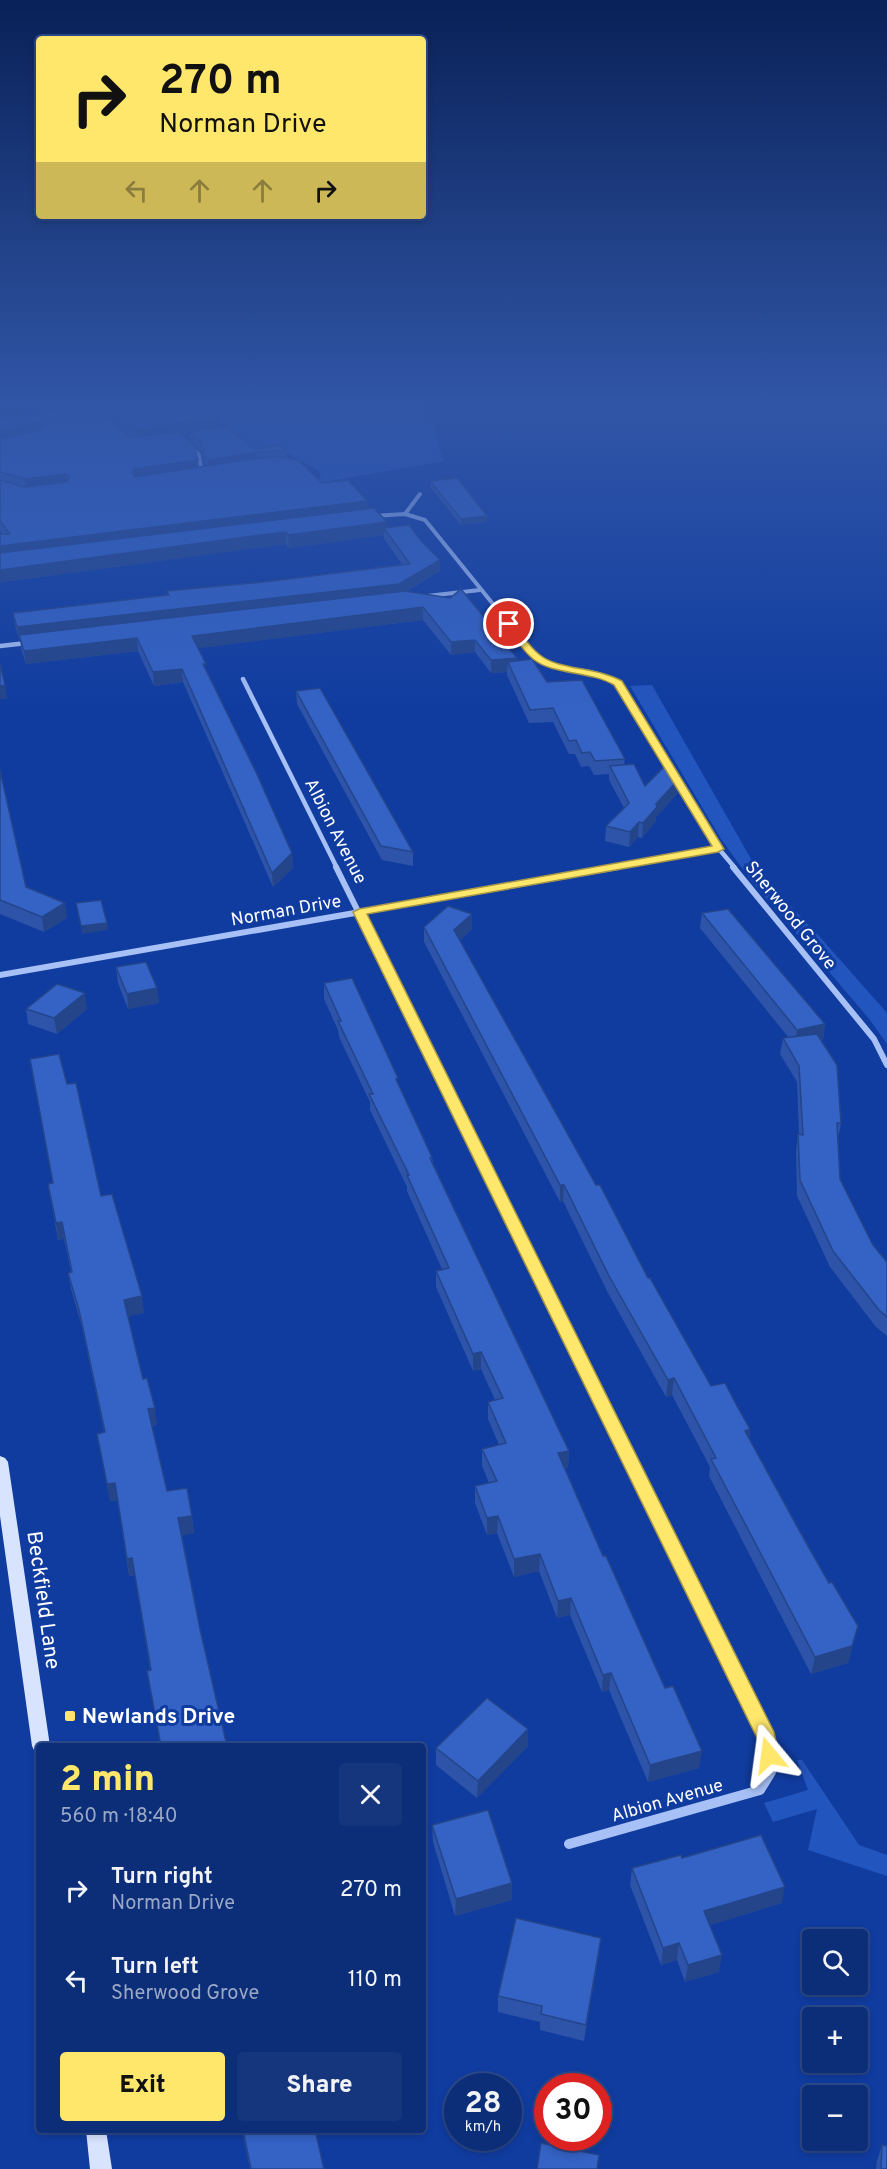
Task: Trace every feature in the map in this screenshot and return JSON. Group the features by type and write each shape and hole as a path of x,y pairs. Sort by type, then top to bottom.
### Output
{"street":[{"path":"363,517 405,514 410,507"},
{"name":"Sherwood Grove","path":"405,514 425,520 537,658 552,664 606,676 618,683 718,849 874,1039 887,1065"},
{"path":"421,597 480,590"},
{"path":"0,646 35,642"},
{"name":"Albion Avenue","path":"243,679 767,1738 771,1772 760,1790 569,1844"},
{"name":"Norman Drive","path":"0,975 718,849"},
{"name":"Beckfield Lane","path":"0,1462 41,1743"},
{"path":"96,2133 101,2169"}],"shaded area":[{"path":"652,685 759,873 887,1013 887,1044 870,1020 750,879 721,839 630,686"},
{"path":"797,1760 802,1760 859,1845 887,1855 887,1876 808,1850 817,1809 773,1822 764,1803 808,1790"}],"building":[{"path":"0,507 316,507 0,546 0,534 10,534 0,521"},
{"path":"451,507 480,507 487,516 461,519"},
{"path":"374,508 387,522 288,535 286,532 253,536 0,570 0,553"},
{"path":"409,525 440,560 399,584 17,627 13,613 169,595 167,591 410,564 384,528"},
{"path":"461,589 517,658 491,660 475,640 451,642 423,607 192,636 292,853 272,873 182,669 153,672 137,638 24,651 19,635 405,591 450,598"},
{"path":"532,659 547,682 582,680 625,759 595,761 590,752 582,753 576,740 569,741 553,708 530,710 508,662"},
{"path":"0,663 5,685 0,686"},
{"path":"320,688 413,852 381,846 296,691"},
{"path":"634,764 645,786 664,767 678,780 656,804 657,807 643,823 639,822 630,832 606,826 629,803 610,766"},
{"path":"0,770 26,887 65,903 42,917 0,900"},
{"path":"101,900 107,923 81,926 76,903"},
{"path":"448,906 472,914 454,930 596,1185 600,1185 648,1278 711,1386 725,1383 750,1429 745,1431 805,1541 829,1583 832,1582 858,1626 852,1646 815,1657 711,1459 716,1458 674,1378 668,1380 609,1276 564,1185 560,1185 424,927"},
{"path":"728,909 825,1024 797,1030 702,913"},
{"path":"146,962 157,988 127,994 116,967"},
{"path":"352,978 398,1078 396,1079 432,1157 430,1158 569,1451 558,1453 603,1556 606,1556 665,1688 673,1686 702,1751 650,1765 611,1673 603,1675 571,1598 558,1601 540,1554 514,1559 498,1516 487,1518 475,1486 497,1481 482,1449 506,1443 488,1402 503,1398 481,1352 473,1354 436,1271 449,1268 407,1175 409,1175 369,1094 373,1094 338,1021 341,1021 324,983"},
{"path":"57,984 85,993 54,1018 26,1009"},
{"path":"817,1034 837,1065 841,1123 837,1123 840,1179 873,1245 887,1262 887,1317 833,1251 800,1180 798,1134 803,1135 799,1066 783,1038"},
{"path":"59,1054 67,1084 76,1083 101,1196 112,1194 142,1296 124,1300 143,1379 147,1378 155,1408 148,1409 167,1491 187,1488 192,1516 178,1518 226,1743 160,1743 147,1671 151,1670 132,1558 127,1559 115,1483 107,1484 97,1434 105,1432 79,1310 68,1273 72,1272 62,1222 56,1223 48,1184 53,1183 30,1059"},
{"path":"487,1698 528,1729 478,1781 436,1748"},
{"path":"488,1810 512,1883 456,1899 432,1825"},
{"path":"761,1835 785,1887 704,1911 722,1955 688,1965 679,1943 663,1948 632,1868 681,1855 682,1858"},
{"path":"516,1918 601,1938 586,2025 541,2014 542,2006 498,1996"},
{"path":"244,2133 316,2133 324,2169 251,2169"},
{"path":"882,2145 887,2146 887,2169 881,2169"},
{"path":"540,2151 580,2151 599,2155 597,2169 537,2169"}],"place":[{"name":"Newlands Drive","path":"70,1716"}],"route":[{"path":"509,624 537,658 544,662 606,676 618,683 718,849 359,912 767,1738 769,1755"}]}
